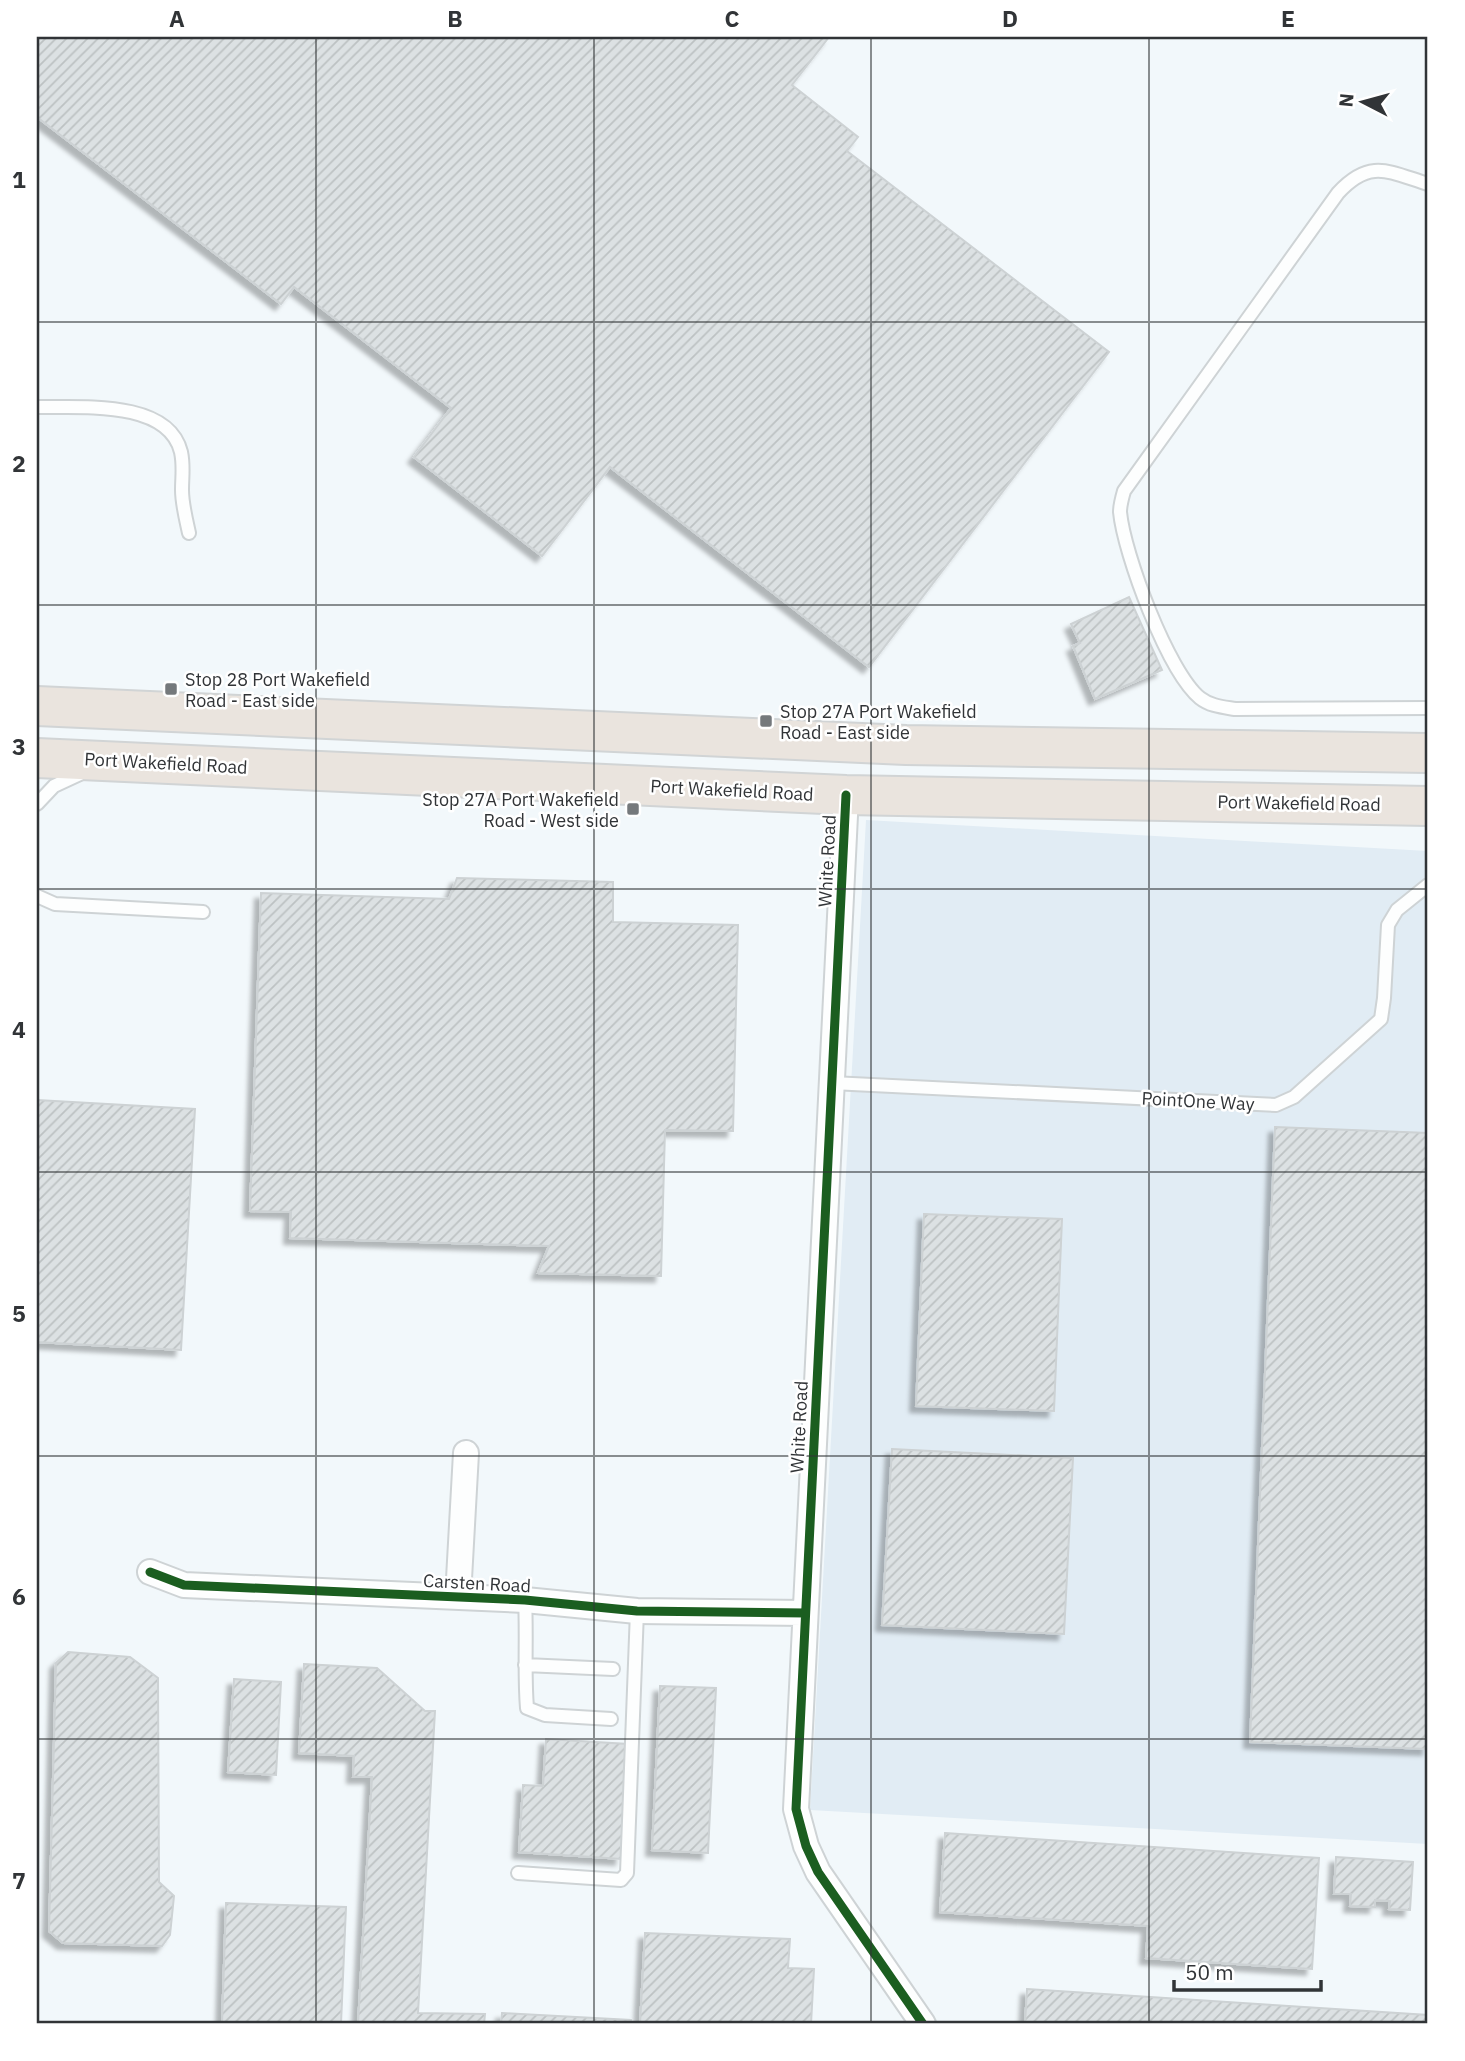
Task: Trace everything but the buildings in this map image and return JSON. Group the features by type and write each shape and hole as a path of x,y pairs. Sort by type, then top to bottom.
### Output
{"highway":[{"path":"37,706 906,746 1428,753"},
{"path":"37,735 111,743 142,762"},
{"path":"762,740 823,762 835,772 845,795 869,772 906,746"},
{"name":"Port Wakefield Road","path":"37,758 845,795 1428,806"}],"street":[{"name":"White Road","path":"845,795 796,1809 806,1846 828,1888 923,2024"},
{"path":"458,1597 466,1453"},
{"name":"Carsten Road","path":"150,1572 184,1585 525,1600 638,1611 805,1614"}],"lane":[{"path":"1428,184 1383,170 1365,172 1344,186 1124,491 1120,512 1143,595 1158,632 1188,686 1201,699 1214,706 1235,709 1428,708"},
{"path":"37,407 120,409 167,426 180,449 188,533"},
{"path":"37,804 54,786 86,772 103,760"},
{"name":"PointOne Way","path":"832,1083 1276,1105 1294,1097 1381,1019 1388,925 1397,910 1428,885"},
{"path":"37,896 55,904 203,912"},
{"path":"525,1600 527,1708 545,1716 611,1720"},
{"path":"518,1873 621,1880 627,1873 638,1611"},
{"path":"525,1665 612,1669"}],"shaded area":[{"path":"866,820 1428,851 1428,1844 810,1810"}],"cycle path":[{"path":"846,795 796,1809 806,1846 818,1872 923,2024"},
{"path":"150,1572 184,1585 525,1600 637,1611 805,1613"}],"place":[{"name":"Stop 28 Port Wakefield Road - East side","path":"171,689"},
{"name":"Stop 27A Port Wakefield Road - East side","path":"766,721"},
{"name":"Stop 27A Port Wakefield Road - West side","path":"633,809"}]}
